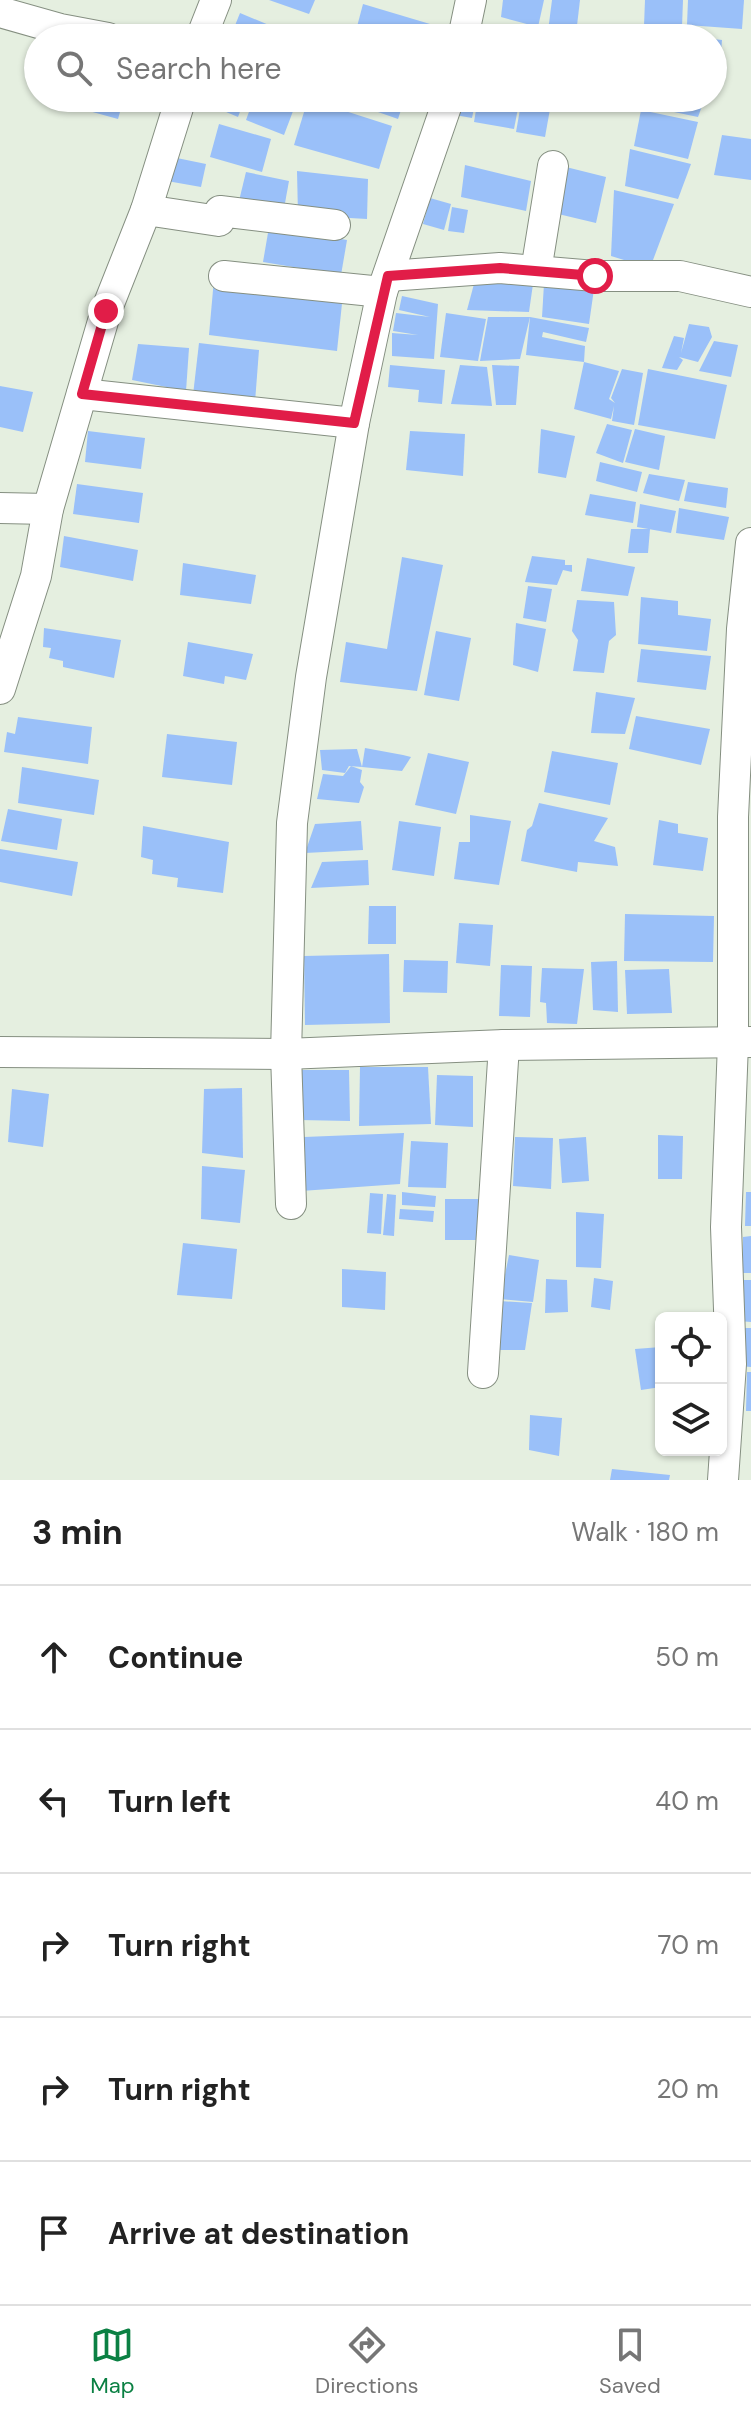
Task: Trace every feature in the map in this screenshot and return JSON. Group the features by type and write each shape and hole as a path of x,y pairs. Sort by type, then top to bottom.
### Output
{"street":[{"path":"207,24 216,0"},
{"path":"466,24 471,0"},
{"path":"0,12 50,24"},
{"path":"0,689 36,576 48,509 106,311 146,210 177,112"},
{"path":"291,1204 286,1054 292,823 311,677 354,423 385,284 444,112"},
{"path":"536,271 553,166"},
{"path":"146,210 219,221 220,211 335,225"},
{"path":"224,276 385,284 500,268 680,276 751,292"},
{"path":"82,394 354,423"},
{"path":"0,508 48,509"},
{"path":"723,1480 731,1364 726,1227 742,1042 733,817 742,629 751,543"},
{"path":"0,1052 286,1054 504,1045 742,1042"},
{"path":"483,1373 504,1045"}],"building":[{"path":"269,0 315,0 309,14"},
{"path":"503,0 544,0 539,24 501,17"},
{"path":"552,0 580,0 577,24 549,24"},
{"path":"645,0 683,0 682,24 644,24"},
{"path":"688,0 744,0 742,29 727,28 727,24 687,24"},
{"path":"363,4 430,24 358,24"},
{"path":"240,13 266,24 236,24"},
{"path":"92,112 120,112 118,119"},
{"path":"249,112 293,112 284,135 246,120"},
{"path":"304,112 348,112 392,126 379,169 294,145"},
{"path":"378,112 400,112 398,119"},
{"path":"456,112 473,112 472,118 455,115"},
{"path":"476,112 517,112 514,129 474,122"},
{"path":"520,112 549,112 545,137 516,132"},
{"path":"641,112 698,122 688,159 634,146"},
{"path":"674,112 700,112 698,117"},
{"path":"219,124 271,139 262,172 210,157"},
{"path":"722,135 751,139 751,180 714,175"},
{"path":"630,149 691,164 678,199 625,186"},
{"path":"172,157 206,164 201,187 167,181"},
{"path":"465,165 531,181 526,211 461,197"},
{"path":"562,166 606,177 596,223 554,213"},
{"path":"297,171 368,179 367,219 298,215"},
{"path":"246,172 289,181 283,214 238,205"},
{"path":"614,190 674,204 650,268 611,256"},
{"path":"430,198 451,204 444,230 423,224"},
{"path":"452,207 468,210 464,233 448,231"},
{"path":"269,227 347,240 341,275 263,262"},
{"path":"214,279 343,294 337,351 209,335"},
{"path":"474,284 533,284 529,312 467,310"},
{"path":"544,284 594,289 589,324 542,317"},
{"path":"402,296 438,304 434,359 392,356 392,333 418,335 393,331 396,313 430,317 399,310"},
{"path":"446,313 486,319 478,361 440,357"},
{"path":"488,317 530,317 520,359 480,361"},
{"path":"530,317 589,328 586,342 543,332 542,337 585,346 584,362 526,355"},
{"path":"689,324 709,327 712,337 698,362 679,357 683,360 677,370 662,368 674,336 684,338 681,353"},
{"path":"714,341 738,345 731,377 699,371"},
{"path":"199,343 259,350 255,402 193,395"},
{"path":"138,344 189,348 186,391 132,380"},
{"path":"584,362 619,371 609,399 615,403 611,398 622,369 643,373 634,425 612,421 614,406 611,419 574,409"},
{"path":"390,365 445,370 442,404 418,402 419,390 388,387"},
{"path":"460,365 487,367 492,406 451,404"},
{"path":"492,365 519,366 516,405 496,405"},
{"path":"648,369 727,385 715,439 638,425"},
{"path":"0,386 33,392 23,432 0,427"},
{"path":"607,424 632,430 623,463 596,453"},
{"path":"541,429 575,436 566,478 538,473"},
{"path":"635,429 665,436 659,470 625,462"},
{"path":"88,431 145,438 141,469 85,462"},
{"path":"410,431 465,434 463,476 406,470"},
{"path":"600,462 642,472 637,492 596,481"},
{"path":"649,474 685,480 679,501 643,493"},
{"path":"688,482 728,488 726,508 684,501"},
{"path":"77,484 143,493 139,523 73,514"},
{"path":"590,494 636,502 633,523 585,515"},
{"path":"640,504 676,511 671,533 637,527"},
{"path":"679,508 729,517 724,540 676,533"},
{"path":"631,529 650,529 648,553 628,553"},
{"path":"64,536 138,550 133,581 60,567"},
{"path":"532,556 565,560 565,565 572,565 572,572 563,570 557,585 525,582"},
{"path":"402,557 443,565 417,691 340,682 346,642 387,649"},
{"path":"587,558 635,567 628,596 581,591"},
{"path":"183,563 256,575 251,604 180,595"},
{"path":"528,586 552,589 546,622 523,618"},
{"path":"641,597 678,601 678,615 711,619 707,651 638,644"},
{"path":"577,600 614,602 616,635 609,641 604,673 573,671 578,640 572,631"},
{"path":"516,623 546,629 538,672 513,665"},
{"path":"44,628 121,640 114,678 63,667 63,661 49,658 51,648 43,647"},
{"path":"436,631 471,638 459,701 424,695"},
{"path":"188,642 253,654 246,680 225,676 224,684 183,676"},
{"path":"641,649 711,656 706,690 637,682"},
{"path":"596,692 635,698 625,734 591,733"},
{"path":"636,716 710,729 701,765 629,749"},
{"path":"18,717 92,727 88,764 4,752 7,732 15,734"},
{"path":"167,734 237,742 232,785 162,777"},
{"path":"365,748 411,757 402,771 362,767"},
{"path":"357,749 362,767 349,766 345,773 322,770 320,750"},
{"path":"552,751 618,763 610,805 544,792"},
{"path":"428,753 469,762 456,814 415,805"},
{"path":"351,766 362,770 360,782 364,787 359,803 317,799 323,774 343,776"},
{"path":"22,767 99,780 94,815 18,803"},
{"path":"539,803 608,818 594,841 615,847 618,866 578,862 577,872 521,861 527,830 532,826"},
{"path":"8,809 62,819 57,850 1,841"},
{"path":"470,815 511,821 499,885 454,879 459,842 470,842"},
{"path":"659,820 678,824 678,833 708,838 703,871 653,865"},
{"path":"361,821 363,850 305,853 315,824"},
{"path":"399,821 441,827 434,876 392,870"},
{"path":"143,826 229,842 223,893 177,887 178,878 152,874 153,860 141,857"},
{"path":"0,849 78,862 72,896 0,882"},
{"path":"368,860 369,885 311,888 322,862"},
{"path":"369,906 396,906 396,944 368,944"},
{"path":"625,914 714,916 713,962 624,961"},
{"path":"459,923 493,925 490,966 456,963"},
{"path":"389,954 390,1023 305,1025 304,956"},
{"path":"404,960 448,961 447,993 403,992"},
{"path":"617,961 618,1012 593,1010 591,962"},
{"path":"501,965 532,966 530,1017 499,1016"},
{"path":"542,968 584,969 577,1024 547,1023 546,1003 540,1002"},
{"path":"669,969 672,1013 627,1014 625,970"},
{"path":"360,1067 428,1067 431,1124 359,1126"},
{"path":"299,1070 349,1070 350,1121 299,1120"},
{"path":"437,1075 473,1076 473,1127 435,1125"},
{"path":"242,1088 243,1158 202,1153 204,1089"},
{"path":"12,1089 49,1094 43,1147 8,1142"},
{"path":"404,1133 400,1184 301,1191 304,1137"},
{"path":"658,1135 683,1136 682,1179 658,1179"},
{"path":"515,1137 553,1138 551,1189 513,1186"},
{"path":"586,1137 589,1181 562,1183 559,1139"},
{"path":"411,1141 448,1143 446,1188 408,1187"},
{"path":"202,1166 245,1170 240,1223 201,1219"},
{"path":"402,1192 436,1196 435,1207 402,1205"},
{"path":"746,1192 751,1192 751,1226 745,1226"},
{"path":"370,1193 383,1194 381,1234 367,1233"},
{"path":"387,1194 396,1195 394,1236 383,1235"},
{"path":"445,1199 479,1199 478,1240 445,1240"},
{"path":"400,1209 434,1211 433,1222 399,1219"},
{"path":"576,1212 604,1214 601,1268 576,1267"},
{"path":"751,1236 751,1273 743,1273 743,1237"},
{"path":"183,1243 237,1249 232,1299 177,1295"},
{"path":"509,1255 539,1260 533,1302 500,1299"},
{"path":"342,1269 386,1272 385,1310 342,1307"},
{"path":"594,1278 613,1281 610,1310 591,1307"},
{"path":"546,1279 567,1280 568,1312 545,1313"},
{"path":"737,1280 751,1280 751,1322 738,1321"},
{"path":"500,1301 532,1303 525,1350 495,1350"},
{"path":"740,1328 751,1328 751,1367 739,1366"},
{"path":"655,1347 655,1388 641,1390 635,1349"},
{"path":"747,1372 751,1372 751,1411 746,1411"},
{"path":"530,1415 562,1418 559,1456 529,1450"},
{"path":"612,1469 670,1475 669,1480 610,1480"}],"route":[{"path":"106,311 82,394 354,423 388,276 500,268 595,276"}]}
